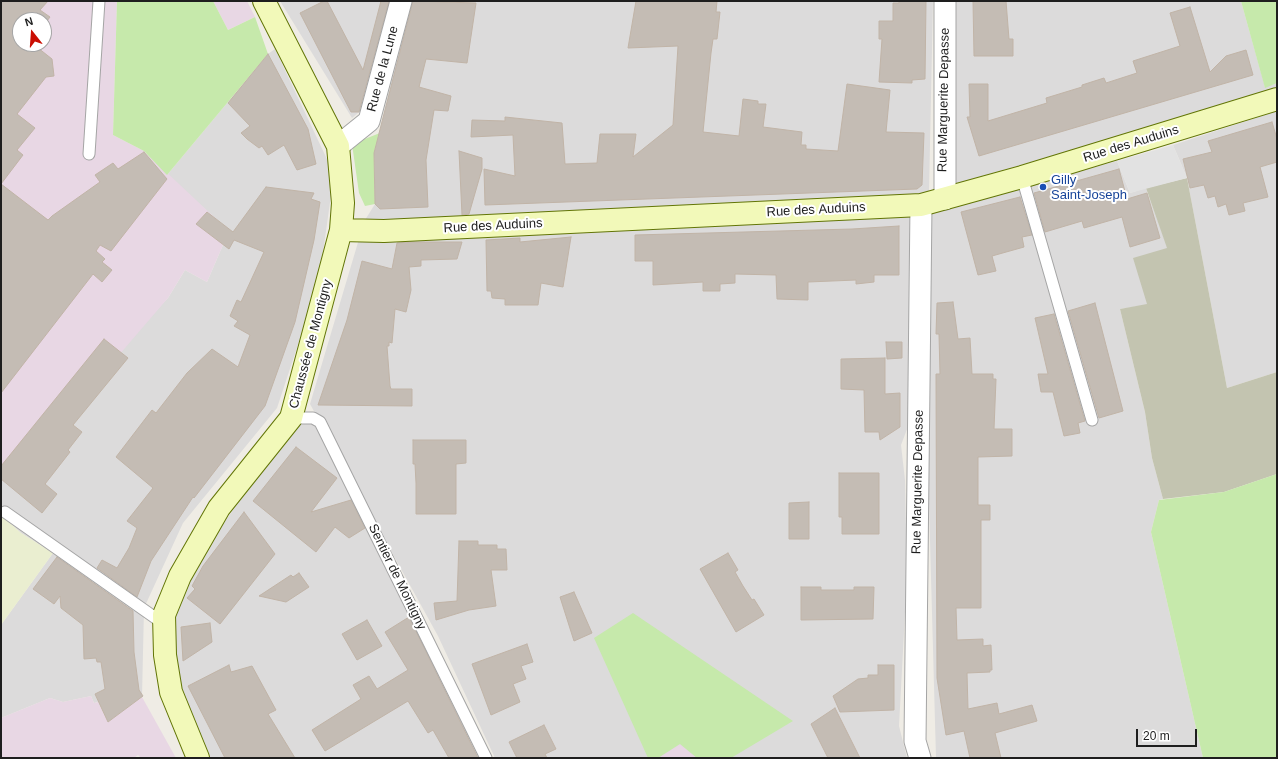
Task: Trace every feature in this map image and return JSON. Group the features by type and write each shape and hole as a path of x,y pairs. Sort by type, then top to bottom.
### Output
{"street":[{"name":"Chaussée de Montigny","path":"198,758 171,692 165,655 164,615 180,576 219,508 291,418 341,230 343,203 338,146 264,1"},
{"name":"Rue de la Lune","path":"338,146 370,121 401,1"},
{"name":"Rue Marguerite Depasse","path":"945,1 945,198"},
{"name":"Rue des Auduins","path":"341,230 384,231 921,205 1022,177 1277,99"},
{"name":"Rue Marguerite Depasse","path":"920,758 915,741 921,205"}],"lane":[{"path":"89,154 99,1"},
{"path":"1022,177 1092,420"},
{"name":"Sentier de Montigny","path":"291,418 313,418 320,422 486,758"},
{"path":"5,512 164,624"}],"shaded area":[{"path":"1,1 117,1 113,135 144,151 229,231 207,282 185,270 168,298 119,355 1,467"},
{"path":"213,1 247,1 255,17 228,30"},
{"path":"280,1 395,1 368,105 352,118"},
{"path":"411,1 933,1 929,192 884,198 502,217 365,220 375,204 374,152"},
{"path":"955,1 1241,1 1265,87 1277,83 1277,91 955,184"},
{"path":"275,49 334,174 319,281 277,408 183,523 144,608 142,697 108,722 98,702 94,703 91,696 63,702 50,698 1,718 1,625 53,553 21,533 1,515 1,467 168,298 185,270 207,282 229,231 167,175 268,54"},
{"path":"1277,111 1277,372 1227,388 1187,178 1173,145"},
{"path":"1173,145 1187,178 1130,193 1117,161"},
{"path":"1117,161 1130,193 1146,188 1168,249 1147,305 1120,309 1145,412 1152,458 1163,499 1159,500 1151,532 1203,758 936,758 921,214"},
{"path":"1187,178 1227,388 1277,372 1277,474 1224,492 1163,499 1152,458 1145,412 1120,309 1147,304 1133,258 1167,248 1146,188"},
{"path":"911,214 909,424 901,445 905,480 907,575 899,726 907,758 495,758 438,636 310,404 359,239"},
{"path":"313,418 480,758 208,758 170,659 175,608 188,574 290,429"},
{"path":"1,515 21,533 53,553 1,625"},
{"path":"91,696 94,703 98,702 108,722 142,697 176,758 141,758 138,755 134,758 1,758 1,718 50,698 63,702"},
{"path":"680,744 697,758 658,758"}],"green space":[{"path":"117,1 213,1 228,30 255,17 268,54 167,175 144,151 113,135"},
{"path":"1241,1 1277,1 1277,83 1265,88"},
{"path":"380,133 374,152 375,204 365,206 359,193 352,144"},
{"path":"1277,474 1277,758 1203,758 1151,532 1159,500 1224,492"},
{"path":"633,613 793,721 731,758 697,758 680,744 658,758 648,758 594,638"}],"building":[{"path":"1,1 48,1 40,10 43,12 12,12 12,52 43,52 52,59 54,76 46,77 17,114 35,128 17,150 23,155 1,184"},
{"path":"324,1 327,1 363,70 381,1 389,1 359,112 351,112 300,13"},
{"path":"413,1 476,3 467,63 426,59 419,87 451,96 448,111 434,110 426,160 428,207 380,209 375,204 374,153"},
{"path":"636,1 717,1 716,12 720,12 717,39 713,39 711,53 703,132 739,136 743,99 758,101 758,104 766,104 763,127 802,132 801,145 806,145 806,149 838,151 847,84 890,90 886,132 924,133 922,185 917,189 485,205 484,169 515,176 513,135 471,137 472,120 505,121 505,117 562,123 565,164 597,163 600,134 636,134 633,157 673,125 678,46 628,48"},
{"path":"899,1 926,1 925,79 912,80 912,83 879,82 882,39 879,39 879,21 893,21 893,3 899,3"},
{"path":"973,1 1006,1 1009,39 1013,39 1013,56 974,56"},
{"path":"1190,7 1210,72 1226,56 1246,50 1253,75 979,156 967,117 970,117 969,84 988,84 988,121 1047,103 1046,98 1082,87 1082,85 1104,78 1106,83 1137,73 1133,61 1180,46 1170,13"},
{"path":"268,54 308,129 316,164 297,170 284,145 268,155 262,146 259,148 241,133 250,126 228,103"},
{"path":"1272,122 1277,139 1277,162 1260,167 1268,197 1243,203 1245,211 1229,215 1226,204 1218,207 1215,196 1208,198 1204,185 1190,188 1183,159 1212,152 1208,141"},
{"path":"459,151 482,158 482,169 469,214 462,215"},
{"path":"144,152 167,179 111,251 100,245 96,251 105,259 102,262 112,270 102,282 93,274 1,393 1,184 48,220 100,182 95,175 113,163 118,169"},
{"path":"1119,169 1127,199 1147,193 1160,238 1130,247 1122,217 1084,228 1082,221 1045,232 1034,193"},
{"path":"266,187 314,193 311,199 320,202 314,240 295,322 265,406 194,498 193,497 151,561 137,597 97,568 102,560 117,568 129,548 137,528 127,521 153,488 116,457 152,410 156,413 187,373 212,349 238,367 250,335 234,326 238,321 230,316 237,300 241,302 264,252 234,240 229,249 196,224 207,212 233,232"},
{"path":"1020,197 1032,235 1022,237 1024,247 992,256 996,271 978,275 961,212"},
{"path":"899,226 899,275 874,275 874,282 856,284 856,280 808,282 808,300 777,299 776,275 735,274 735,283 720,284 720,291 703,291 703,282 653,285 653,261 635,261 635,235 852,229"},
{"path":"571,237 563,287 541,283 538,305 505,305 505,299 492,298 491,291 487,291 486,240 520,238 520,242"},
{"path":"462,242 457,259 421,260 421,266 409,267 411,290 406,312 395,309 392,343 389,342 389,346 387,346 390,386 391,389 412,389 412,406 318,405 347,320 362,261 392,269 397,243"},
{"path":"953,302 958,339 970,338 972,374 993,374 993,379 996,379 994,429 1012,429 1012,456 978,457 978,505 990,505 990,520 981,520 981,608 956,608 957,640 983,639 983,646 991,645 992,670 990,670 990,672 967,673 968,709 997,703 999,714 1032,705 1037,721 995,733 1001,758 970,758 964,731 946,735 937,678 936,374 940,374 939,334 936,334 937,303"},
{"path":"1095,303 1123,411 1099,418 1068,311"},
{"path":"1054,314 1085,421 1078,423 1080,433 1064,436 1053,392 1041,392 1038,374 1048,374 1035,318"},
{"path":"104,339 128,358 73,425 82,432 68,450 70,452 45,484 57,494 42,513 1,479 1,466"},
{"path":"886,342 902,342 902,358 887,359"},
{"path":"885,358 885,394 900,393 900,427 880,440 879,432 865,432 864,390 841,389 841,359"},
{"path":"413,440 466,440 466,463 456,464 456,514 416,514 416,483 415,464 413,464"},
{"path":"296,447 337,478 311,512 351,500 365,528 349,538 335,527 316,552 253,501"},
{"path":"839,473 879,473 879,534 842,534 842,517 839,517"},
{"path":"809,502 809,539 789,539 789,503"},
{"path":"244,512 275,554 220,624 187,598 195,589 192,586 203,566"},
{"path":"459,541 478,541 478,545 497,545 497,549 506,549 507,570 491,570 496,606 469,610 436,620 434,603 457,601"},
{"path":"728,553 738,570 735,572 743,586 752,600 754,599 764,615 736,632 700,569"},
{"path":"57,557 133,611 134,652 139,690 143,696 108,722 95,694 105,689 101,662 97,662 96,658 84,659 83,625 61,608 60,596 54,604 33,589"},
{"path":"299,573 309,587 286,602 259,596 291,575 293,577"},
{"path":"801,587 821,587 821,590 854,590 854,587 874,587 873,619 801,620"},
{"path":"574,592 592,633 574,641 560,597"},
{"path":"409,617 478,758 449,758 433,730 428,733 408,701 325,751 312,730 361,699 353,685 369,676 377,689 408,670 385,632"},
{"path":"367,620 382,646 357,660 342,634"},
{"path":"210,623 212,642 183,661 181,627"},
{"path":"527,644 533,662 521,666 526,679 513,684 520,702 491,715 472,664"},
{"path":"229,665 231,672 252,666 276,710 268,714 295,758 225,758 188,686"},
{"path":"878,665 894,665 894,710 840,712 833,696 858,679 868,678 868,675 878,675"},
{"path":"835,708 860,758 828,758 811,724"},
{"path":"544,725 556,749 545,754 547,758 517,758 509,742"}],"place":[{"name":"Gilly Saint-Joseph","path":"1043,187"}]}
